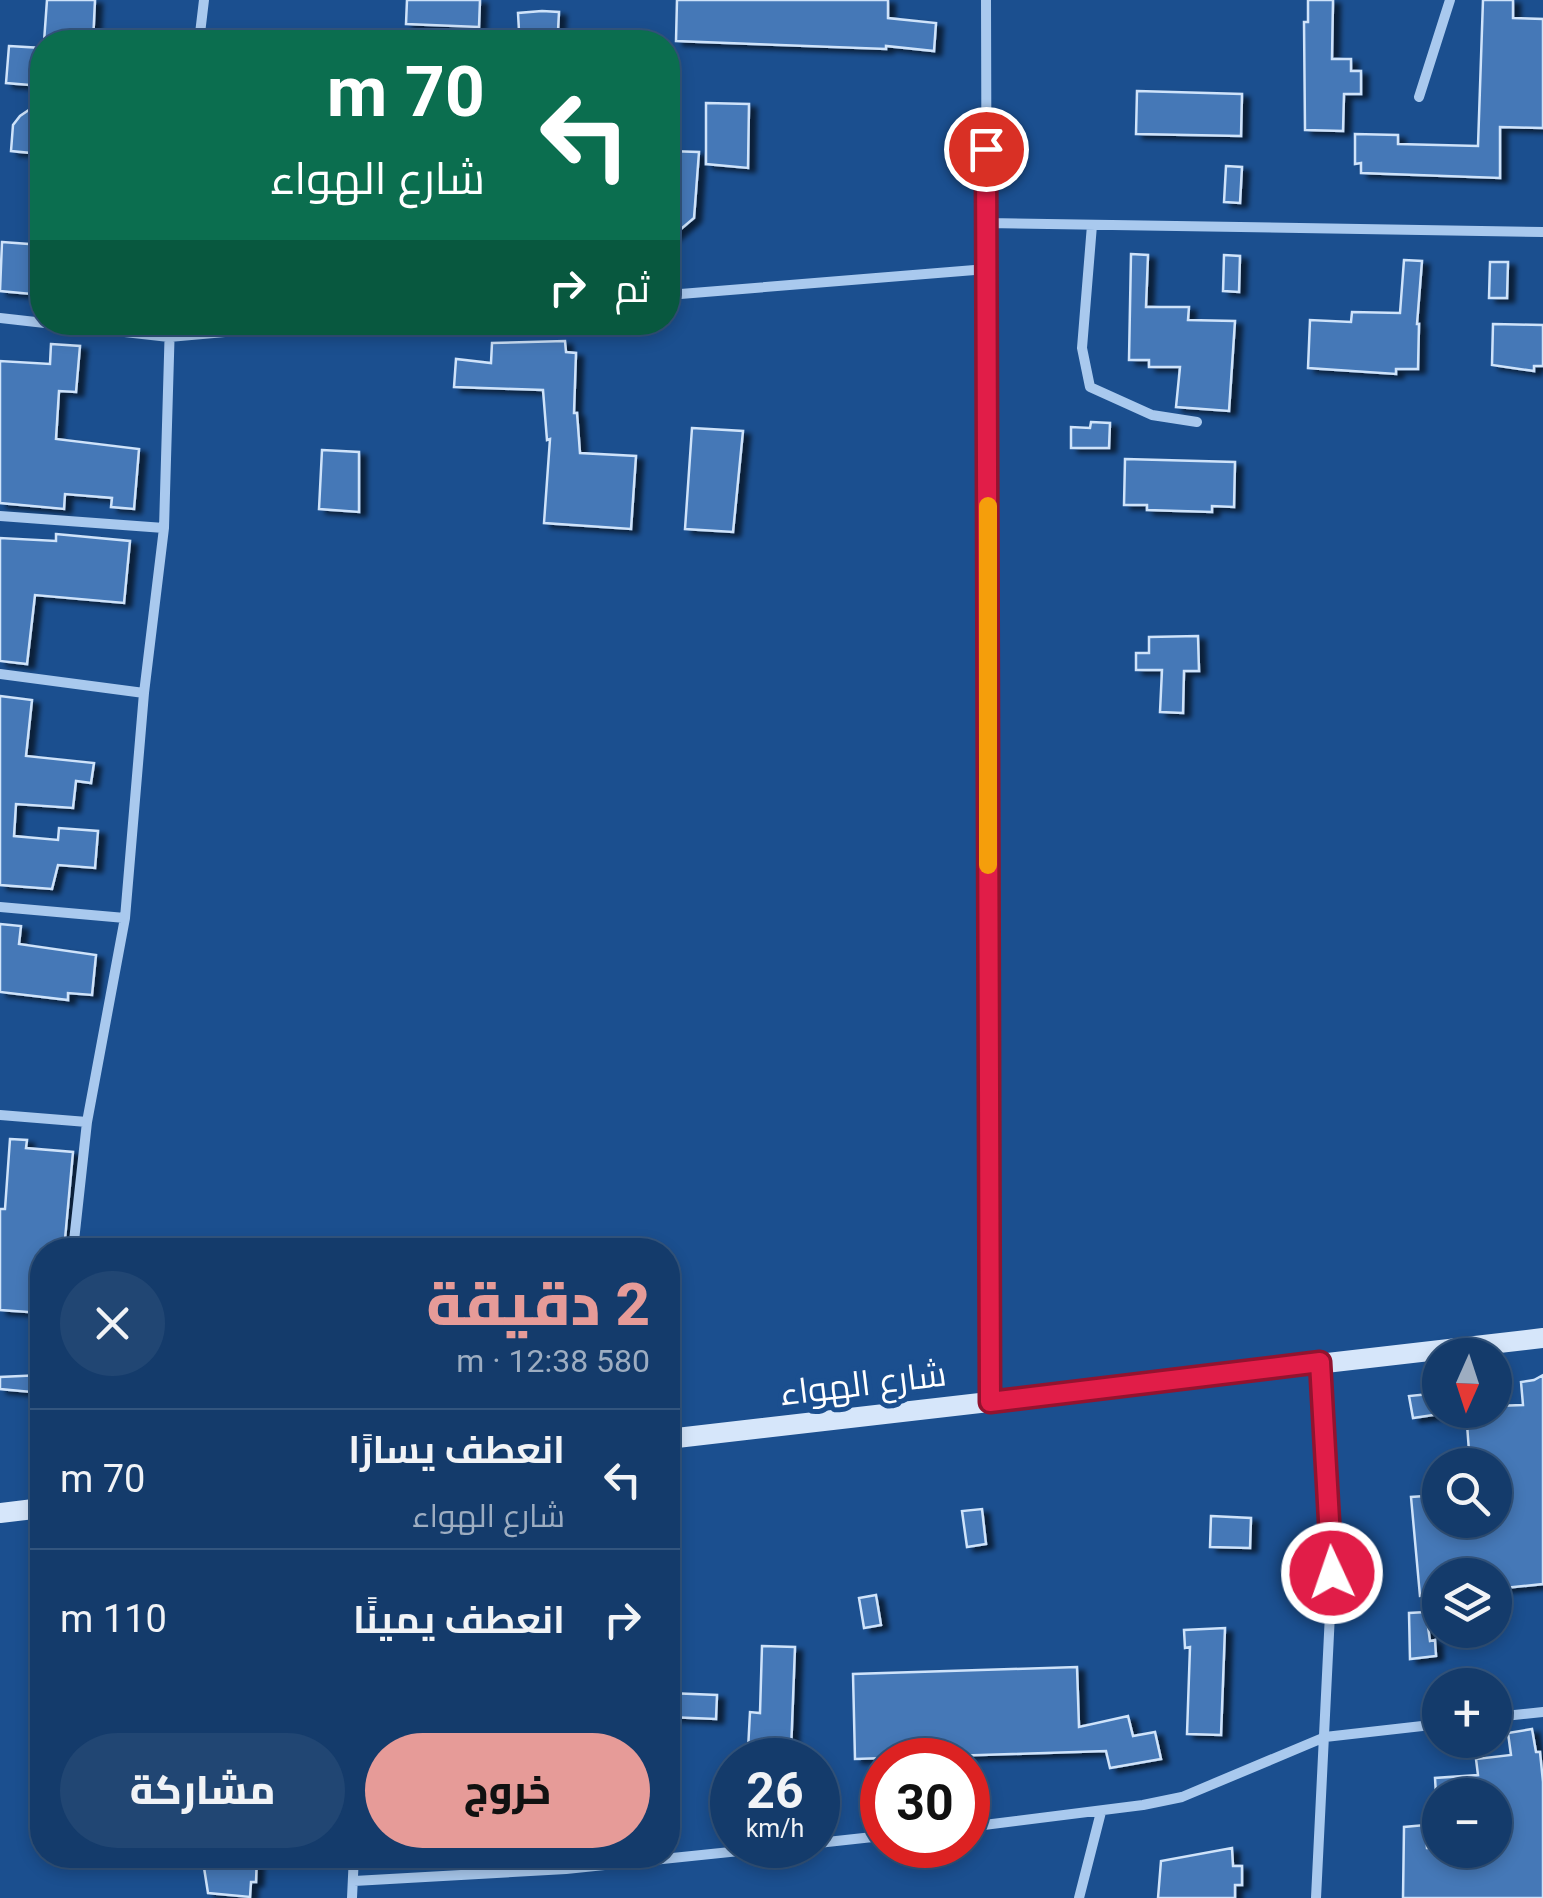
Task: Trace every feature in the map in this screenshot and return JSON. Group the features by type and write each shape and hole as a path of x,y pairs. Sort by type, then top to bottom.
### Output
{"street":[{"path":"201,30 204,0"},
{"path":"986,0 990,1402"},
{"path":"1419,97 1450,0"},
{"path":"986,223 1543,232"},
{"path":"1092,225 1082,348 1090,387 1152,416 1197,422"},
{"path":"680,294 987,269"},
{"path":"0,318 30,321"},
{"path":"159,335 180,335"},
{"path":"74,1238 86,1122 126,918 144,694 164,528 168,336"},
{"path":"0,516 164,528"},
{"path":"0,674 144,694"},
{"path":"0,907 126,918"},
{"path":"0,1115 86,1122"},
{"name":"شارع الهواء","path":"680,1438 1543,1338"},
{"path":"1316,1898 1332,1573 1320,1362"},
{"path":"0,1513 30,1509"},
{"path":"1512,1715 1543,1712"},
{"path":"990,1824 1101,1812 1182,1797 1325,1737 1422,1726"},
{"path":"1078,1898 1101,1812"},
{"path":"680,1858 710,1854"},
{"path":"352,1898 354,1868"},
{"path":"354,1881 584,1868"}],"building":[{"path":"47,0 95,0 94,30 45,30"},
{"path":"407,0 480,0 479,27 406,24"},
{"path":"677,0 888,0 888,18 936,23 934,51 886,46 680,41 680,30 676,30"},
{"path":"1308,0 1333,0 1332,59 1351,59 1351,71 1361,71 1361,94 1344,94 1343,131 1305,130 1304,22 1308,22"},
{"path":"1483,0 1513,0 1513,18 1543,19 1543,128 1500,127 1500,178 1361,173 1361,163 1355,164 1355,134 1398,135 1398,144 1478,146"},
{"path":"559,12 558,30 519,30 518,13"},
{"path":"9,46 30,47 30,85 6,83"},
{"path":"1137,91 1242,94 1241,136 1136,134"},
{"path":"706,103 749,104 748,168 706,164"},
{"path":"30,109 30,153 11,151 13,125"},
{"path":"680,151 699,152 694,218 680,230"},
{"path":"1226,166 1242,167 1240,203 1224,202"},
{"path":"2,242 30,244 30,294 0,291"},
{"path":"1131,254 1148,255 1146,307 1189,307 1188,320 1235,321 1229,411 1176,407 1180,367 1149,367 1149,360 1129,360"},
{"path":"1224,255 1240,256 1239,292 1223,291"},
{"path":"1404,260 1422,261 1418,369 1396,369 1396,374 1308,368 1310,320 1351,322 1352,312 1400,313"},
{"path":"1490,262 1508,262 1507,298 1489,298"},
{"path":"1493,324 1543,325 1543,366 1534,366 1534,371 1492,365"},
{"path":"565,341 566,352 576,353 574,413 580,453 636,456 631,529 544,523 550,439 547,440 543,390 454,387 456,359 491,363 492,343"},
{"path":"51,344 80,346 76,392 59,391 56,439 139,449 134,509 111,507 112,498 65,494 64,509 0,503 0,361 50,364"},
{"path":"1091,422 1110,423 1109,448 1071,448 1071,427 1090,428"},
{"path":"692,428 743,431 733,532 685,529"},
{"path":"322,450 359,452 359,512 319,509"},
{"path":"1125,459 1235,462 1234,507 1212,506 1212,512 1147,510 1147,505 1124,505"},
{"path":"56,534 130,541 124,603 35,595 27,664 0,661 0,538 56,541"},
{"path":"1198,636 1199,671 1184,671 1183,713 1160,712 1162,670 1136,670 1136,653 1149,653 1149,637"},
{"path":"0,696 32,700 26,756 94,763 91,783 76,781 73,808 16,804 14,836 58,840 59,828 98,831 95,868 58,865 52,889 0,885"},
{"path":"0,924 21,926 19,944 96,955 92,995 68,993 68,1000 0,992"},
{"path":"10,1139 27,1140 26,1148 73,1152 65,1238 30,1238 30,1312 0,1310 0,1209 5,1209"},
{"path":"1543,1375 1543,1584 1512,1587 1512,1558 1422,1558 1420,1596 1411,1497 1422,1496 1422,1538 1512,1538 1512,1448 1469,1448 1467,1428 1512,1428 1512,1405 1523,1405 1521,1382"},
{"path":"30,1376 30,1392 0,1389 0,1377"},
{"path":"1422,1395 1422,1417 1413,1418 1409,1396"},
{"path":"982,1509 986,1544 967,1547 962,1511"},
{"path":"1211,1516 1251,1518 1250,1548 1210,1547"},
{"path":"876,1595 881,1625 864,1628 859,1598"},
{"path":"1422,1612 1422,1648 1436,1648 1436,1656 1410,1659 1409,1613"},
{"path":"1225,1628 1221,1735 1187,1734 1190,1647 1185,1648 1184,1630"},
{"path":"762,1646 795,1647 792,1738 749,1738 750,1712 760,1713"},
{"path":"1077,1667 1079,1727 1128,1716 1133,1736 1155,1732 1161,1759 1110,1768 1106,1751 990,1755 990,1738 860,1738 860,1759 855,1759 853,1674"},
{"path":"680,1693 717,1695 716,1719 680,1718"},
{"path":"1532,1729 1536,1752 1540,1752 1543,1898 1403,1898 1404,1827 1422,1825 1422,1868 1512,1868 1512,1778 1435,1778 1478,1775 1476,1759 1512,1758 1512,1732"},
{"path":"1232,1848 1233,1866 1242,1866 1242,1885 1235,1885 1235,1898 1158,1898 1161,1861"},
{"path":"204,1868 257,1868 250,1897 208,1893"}],"slow traffic":[{"path":"988,506 988,865"}],"route":[{"path":"986,149 990,1402 1320,1362 1332,1573"}]}
